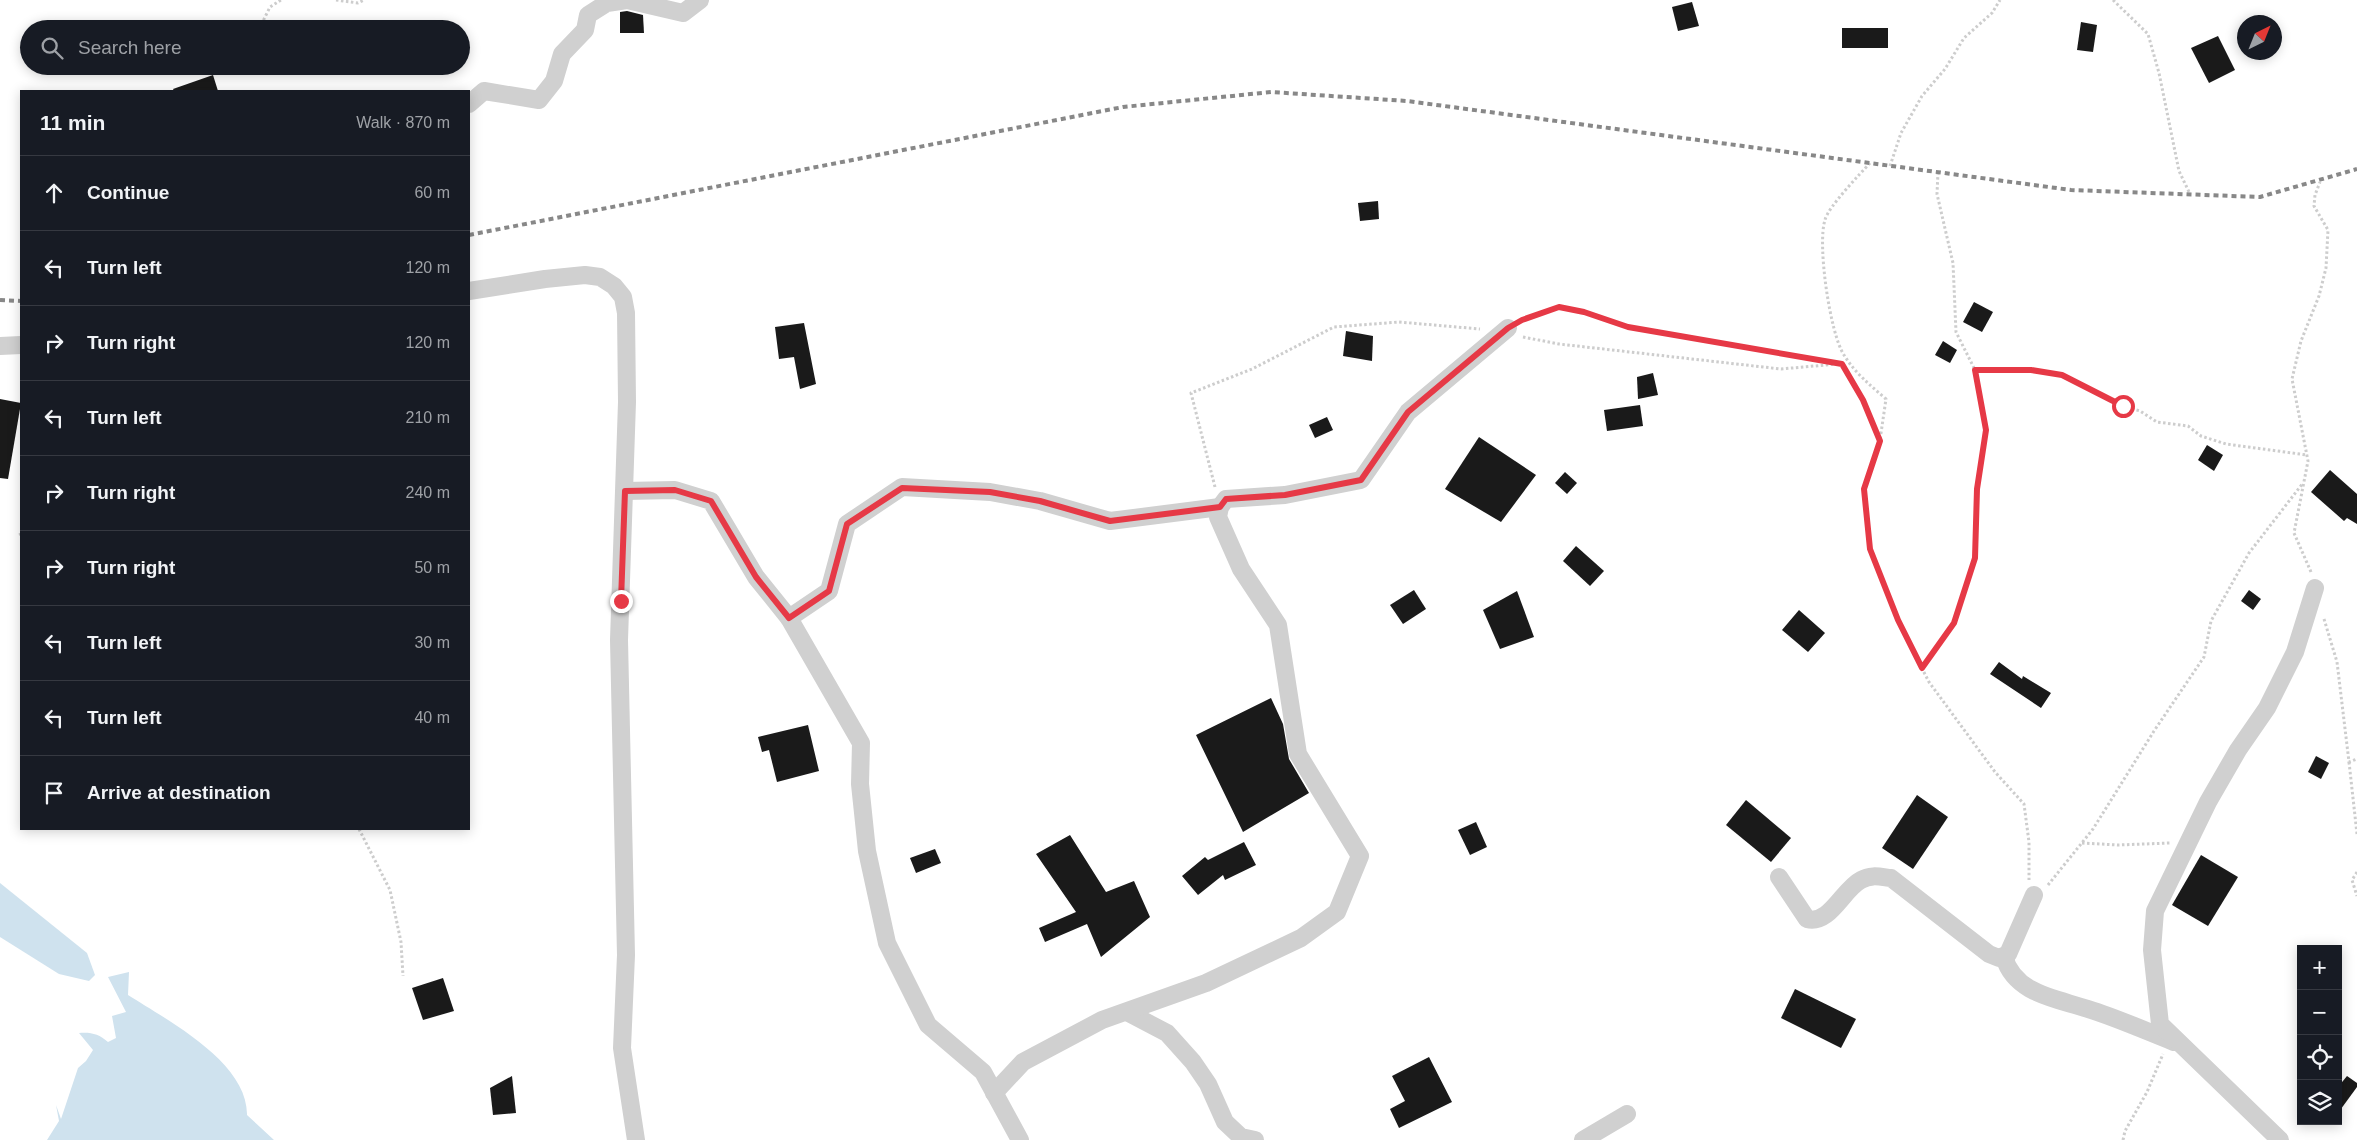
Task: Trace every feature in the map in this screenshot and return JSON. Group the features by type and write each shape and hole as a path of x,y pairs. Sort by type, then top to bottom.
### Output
{"street":[{"path":"470,103 484,91 539,100 554,81 562,54 585,30 588,15 608,1 627,0 683,13 700,0"},
{"path":"470,291 585,275 600,277 614,286 623,297 628,348 620,640 626,955 622,1048 636,1140"},
{"path":"994,1093 1024,1062 1102,1020 1206,983 1300,938 1337,912 1360,856 1298,754 1278,625 1241,569 1218,517 1220,507 1226,499 1285,495 1361,480 1408,412 1508,328"},
{"path":"0,346 20,345"},
{"path":"789,618 829,591 847,524 902,488 990,492 1040,501 1110,521 1220,507"},
{"path":"625,491 675,490 711,501 756,577 789,618 861,743 860,784 867,851 887,943 928,1025 983,1072 1020,1140"},
{"path":"2280,1140 2174,1042 2160,1024 2152,950 2155,910 2208,802 2238,750 2266,708 2296,652 2315,588"},
{"path":"1779,877 1807,919 1814,921 1823,917 1860,880 1874,876 1891,878 1988,954 1999,958 2008,954 2034,896"},
{"path":"2004,957 2008,970 2020,982 2044,997 2088,1009 2174,1042"},
{"path":"1127,1012 1167,1033 1193,1062 1208,1084 1225,1122 1241,1137 1255,1140"},
{"path":"1583,1140 1627,1114"}],"path":[{"path":"264,20 270,7 281,0"},
{"path":"336,0 358,3 364,0"},
{"path":"1890,166 1901,134 1922,96 1945,69 1964,38 1992,13 2000,0"},
{"path":"2113,0 2148,34 2160,73 2179,171 2190,194"},
{"path":"1870,163 1846,189 1825,219 1823,265 1829,308 1842,353 1857,374 1886,399 1880,441 1864,489 1870,549 1898,620 1922,668 1950,712 1995,772 2024,804 2029,842 2028,888 2034,896 2043,890 2093,829 2154,731 2204,657 2211,621 2249,552 2303,483"},
{"path":"1922,668 1954,623 1975,558 1977,489 1986,430 1975,370 1956,332 1953,264 1937,194 1938,172"},
{"path":"2315,588 2315,582 2294,533 2308,461 2292,379 2301,341 2319,296 2326,268 2328,230 2314,206 2315,195 2320,182"},
{"path":"1508,328 1522,320 1559,307 1584,312 1628,327 1842,364 1863,400 1880,441"},
{"path":"1975,370 2031,370 2062,375 2123,406 2140,411 2157,422 2188,426 2201,436 2226,444 2307,455"},
{"path":"2323,616 2338,662 2357,834"},
{"path":"2349,762 2357,760"},
{"path":"360,830 390,890 401,942 404,976"},
{"path":"2081,843 2118,845 2177,842 2188,845"},
{"path":"2357,872 2352,880 2357,896"},
{"path":"2123,1140 2125,1131 2174,1042"}],"water":[{"path":"0,883 87,953 95,975 89,981 59,974 0,937"},
{"path":"129,972 128,995 183,1030 220,1060 234,1077 244,1096 247,1115 274,1140 47,1140 59,1121 56,1105 61,1119 78,1068 86,1061 93,1050 79,1033 95,1034 108,1042 116,1038 112,1016 126,1012 108,977"}],"building":[{"path":"1692,2 1699,26 1678,31 1672,7"},
{"path":"627,11 643,15 644,33 620,33 620,12"},
{"path":"2081,22 2097,25 2093,52 2077,50"},
{"path":"1842,28 1888,28 1888,48 1842,48"},
{"path":"2218,36 2235,70 2209,83 2191,48"},
{"path":"213,75 218,90 174,90"},
{"path":"1378,201 1379,219 1360,221 1358,203"},
{"path":"1974,302 1993,312 1982,332 1963,322"},
{"path":"804,323 816,384 800,389 794,357 779,359 775,327"},
{"path":"1346,331 1373,336 1372,361 1343,356"},
{"path":"1943,341 1957,350 1950,363 1935,355"},
{"path":"1653,373 1658,395 1638,399 1637,377"},
{"path":"0,399 20,403 20,409 8,479 0,478"},
{"path":"1640,405 1643,426 1607,431 1604,410"},
{"path":"1327,417 1333,430 1315,438 1309,425"},
{"path":"1479,437 1536,475 1501,522 1445,489"},
{"path":"2207,445 2223,455 2214,471 2198,460"},
{"path":"2330,470 2357,494 2357,524 2347,518 2344,521 2311,492"},
{"path":"1565,472 1577,483 1567,494 1555,483"},
{"path":"1576,546 1604,571 1590,586 1563,561"},
{"path":"1414,590 1426,609 1403,624 1390,605"},
{"path":"2249,590 2261,599 2253,610 2241,601"},
{"path":"1517,591 1534,637 1500,649 1483,610"},
{"path":"1799,610 1825,633 1808,652 1782,630"},
{"path":"1999,662 2022,679 2023,676 2051,693 2041,708 1990,674"},
{"path":"1271,698 1283,724 1289,759 1309,793 1243,832 1196,735"},
{"path":"808,725 819,771 777,782 769,750 762,752 758,737"},
{"path":"2316,756 2329,763 2321,779 2308,772"},
{"path":"1917,795 1948,817 1913,869 1882,848"},
{"path":"1746,800 1791,838 1771,862 1726,825"},
{"path":"1476,822 1487,847 1470,855 1458,830"},
{"path":"1070,835 1106,892 1134,881 1150,917 1101,957 1087,924 1045,942 1039,928 1076,912 1036,854"},
{"path":"1244,842 1256,865 1225,880 1223,875 1198,895 1182,876 1205,857 1208,860"},
{"path":"935,849 941,863 916,873 910,858"},
{"path":"2201,855 2238,877 2208,926 2172,905"},
{"path":"443,978 454,1011 423,1020 412,988"},
{"path":"1795,989 1856,1019 1841,1048 1781,1018"},
{"path":"1429,1057 1452,1102 1399,1128 1390,1109 1405,1101 1392,1076"},
{"path":"512,1076 516,1113 493,1115 490,1088"},
{"path":"2347,1076 2357,1083 2357,1087 2342,1108 2342,1082"}],"railway":[{"path":"470,235 1123,107 1271,92 1407,101 2071,190 2260,197 2357,169"},
{"path":"0,300 20,301"}],"route":[{"path":"621,601 625,491 675,490 711,501 756,577 789,618 829,591 847,524 902,488 990,492 1040,501 1110,521 1220,507 1226,499 1285,495 1361,480 1408,412 1508,328 1522,320 1559,307 1584,312 1628,327 1842,364 1863,400 1880,441 1864,489 1870,549 1898,620 1922,668 1954,623 1975,558 1977,489 1986,430 1975,370 1999,368 2031,370 2062,375 2094,393 2123,406"}]}
